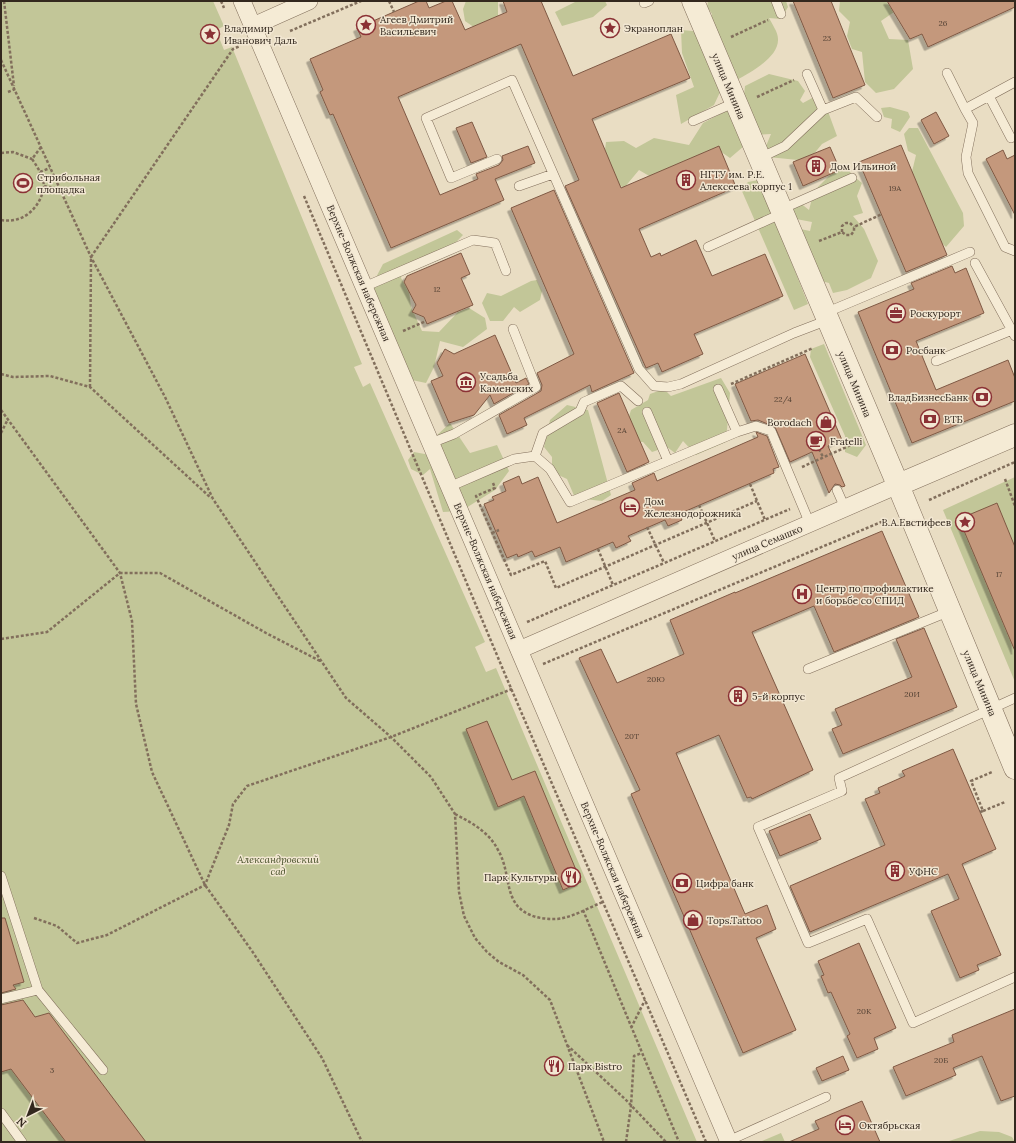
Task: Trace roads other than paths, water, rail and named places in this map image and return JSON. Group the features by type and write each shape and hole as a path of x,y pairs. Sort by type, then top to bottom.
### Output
{"street":[{"name":"Верхне-Волжская набережная","path":"242,1 728,1142"},
{"path":"253,26 309,1"},
{"name":"улица Минина","path":"693,1 747,99 760,158 898,485 1015,768"},
{"name":"улица Семашко","path":"519,650 1015,435"}],"lane":[{"path":"776,1 782,14"},
{"path":"946,73 973,123 966,157 968,173 1005,247 1015,251"},
{"path":"807,74 823,110"},
{"path":"497,159 451,178 426,118 512,80 639,369 654,386 668,387 681,384 970,252"},
{"path":"965,109 1015,82"},
{"path":"990,96 1011,138"},
{"path":"760,158 785,146 823,110 856,97 876,117"},
{"path":"693,120 747,99"},
{"path":"519,186 553,174"},
{"path":"708,247 852,178"},
{"path":"364,287 473,240 495,244 506,271"},
{"path":"936,361 1013,333 976,263"},
{"path":"431,443 454,434 536,387 513,329"},
{"path":"535,456 543,433 580,411 584,402 620,386 638,401"},
{"path":"718,389 736,432"},
{"path":"647,412 668,461"},
{"path":"449,487 514,459 535,456 550,469 570,502 736,432 756,426 771,431 810,524"},
{"path":"837,490 845,508"},
{"path":"808,670 950,611"},
{"path":"1015,698 839,778 842,791 758,827 808,943 867,919 913,1023 1015,977"},
{"path":"1,876 38,990 103,1070"},
{"path":"1,999 38,990"},
{"path":"728,1142 826,1097"},
{"path":"1,1113 22,1142"}],"place":[{"name":"Агеев Дмитрий Васильевич","path":"366,25"},
{"name":"Экраноплан","path":"610,28"},
{"name":"Владимир Иванович Даль","path":"210,34"},
{"name":"Дом Ильиной","path":"816,166"},
{"name":"НГТУ им. Р.Е. Алексеева корпус 1","path":"686,180"},
{"name":"Стрибольная площадка","path":"23,183"},
{"name":"Роскурорт","path":"896,313"},
{"name":"Росбанк","path":"892,350"},
{"name":"Усадьба Каменских","path":"466,382"},
{"name":"ВладБизнесБанк","path":"982,397"},
{"name":"ВТБ","path":"930,419"},
{"name":"Borodach","path":"826,422"},
{"name":"Fratelli","path":"816,441"},
{"name":"Дом Железнодорожника","path":"630,507"},
{"name":"В.А.Евстифеев","path":"965,522"},
{"name":"Центр по профилактике и борьбе со СПИД","path":"802,594"},
{"name":"5-й корпус","path":"738,696"},
{"name":"УФНС","path":"895,871"},
{"name":"Парк Культуры","path":"571,877"},
{"name":"Цифра банк","path":"682,883"},
{"name":"Tops.Tattoo","path":"693,920"},
{"name":"Парк Bistro","path":"554,1066"},
{"name":"Октябрьская","path":"845,1125"}],"park label":[{"name":"Александровский сад","path":"278,864"}]}
